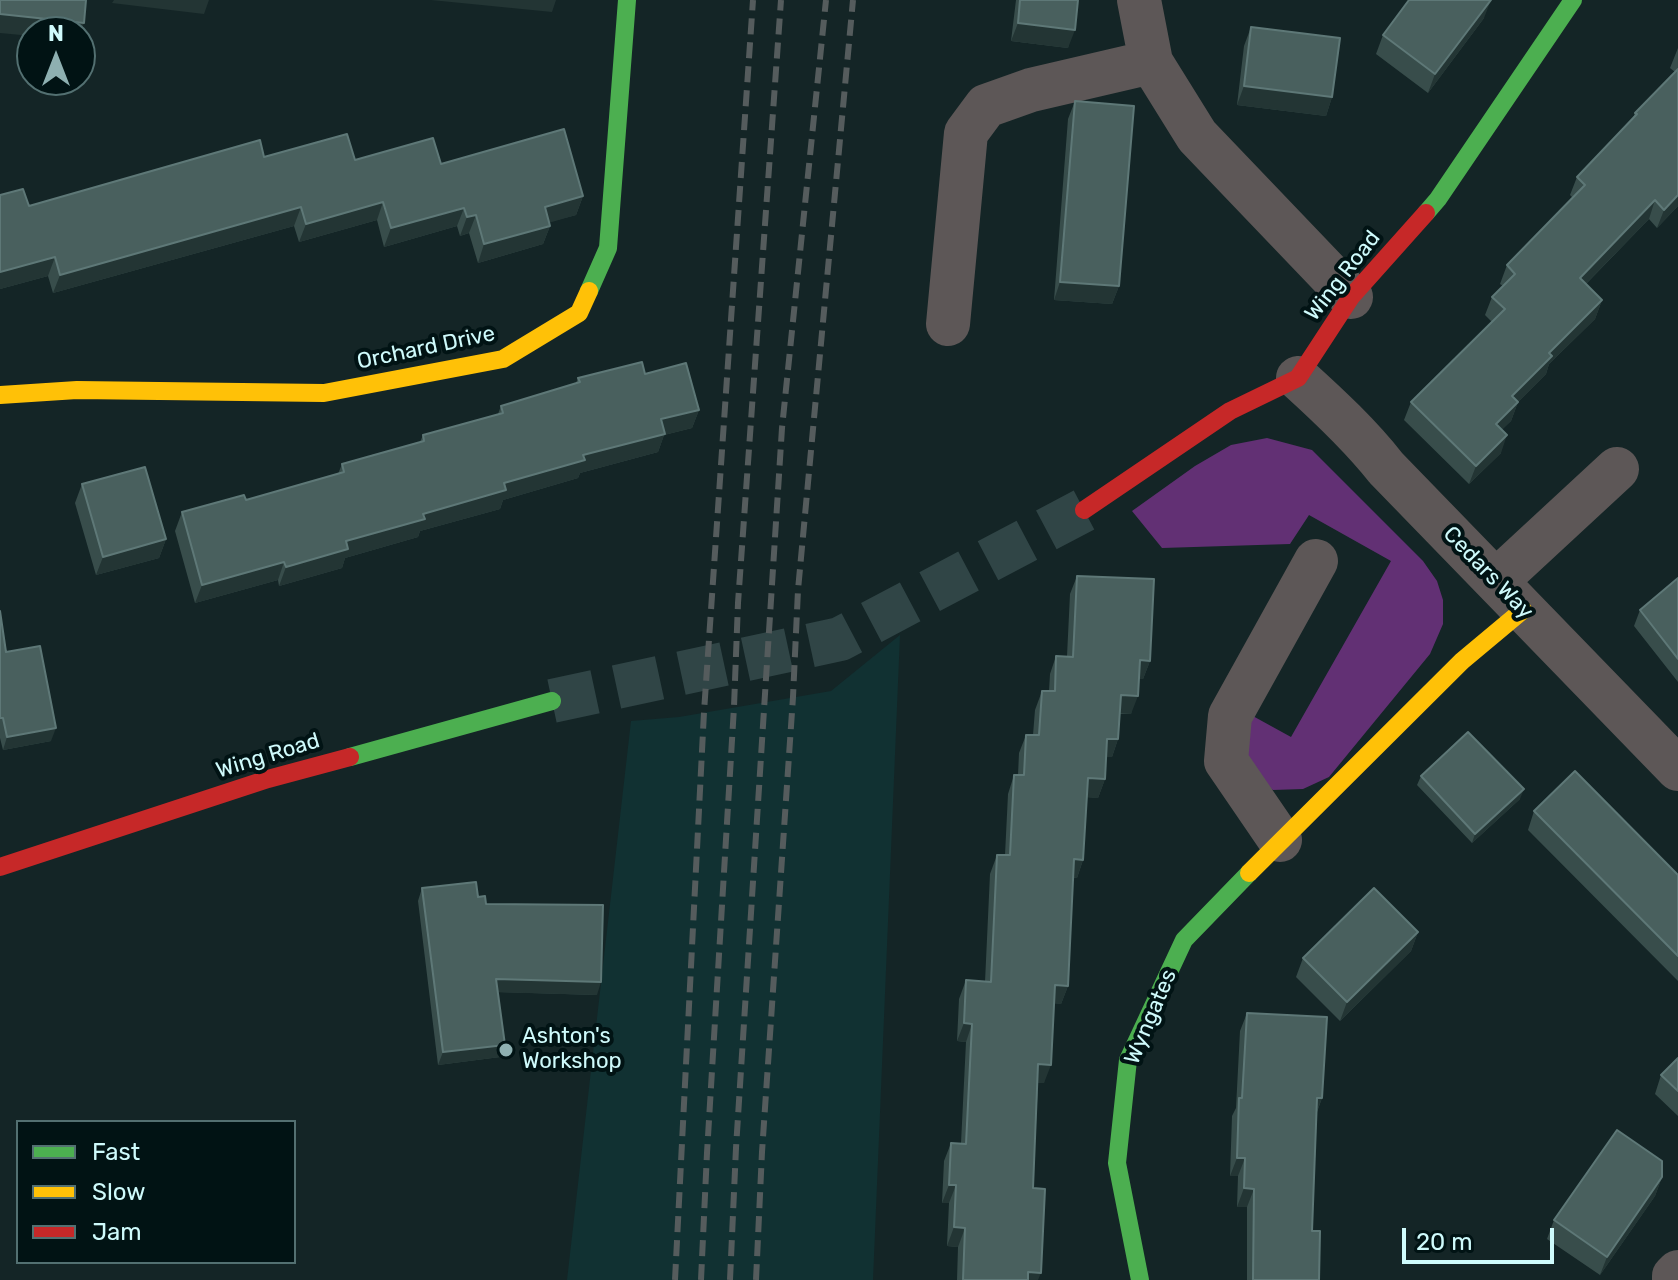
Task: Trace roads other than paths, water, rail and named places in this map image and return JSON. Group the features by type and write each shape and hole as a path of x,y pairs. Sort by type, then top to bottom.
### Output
{"street":[{"name":"Orchard Drive","path":"0,395 77,390 324,393 503,359 579,313 608,248 627,0"},
{"path":"1139,0 1151,62 1197,136 1351,297"},
{"name":"Wing Road","path":"1298,378 1351,297 1438,199 1573,0"},
{"path":"948,324 966,133 986,106 1031,90 1151,62"},
{"path":"1084,510 1230,411 1298,378"},
{"name":"Cedars Way","path":"1298,378 1350,426 1386,468 1678,769"},
{"path":"1510,596 1617,469"},
{"path":"1280,840 1226,761 1230,716 1316,561"},
{"name":"Wyngates","path":"1140,1280 1117,1163 1128,1060 1184,940 1280,840 1462,661 1510,596"},
{"name":"Wing Road","path":"0,867 268,779 552,701"},
{"path":"1674,1280 1678,1272"}],"tunnel":[{"path":"552,701 840,639 1084,510"}],"railway":[{"path":"675,1280 704,712 753,0"},
{"path":"701,1280 738,603 781,0"},
{"path":"730,1280 782,428 826,0"},
{"path":"756,1280 798,590 853,0"}],"place":[{"name":"Ashton's Workshop","path":"506,1050"}]}
